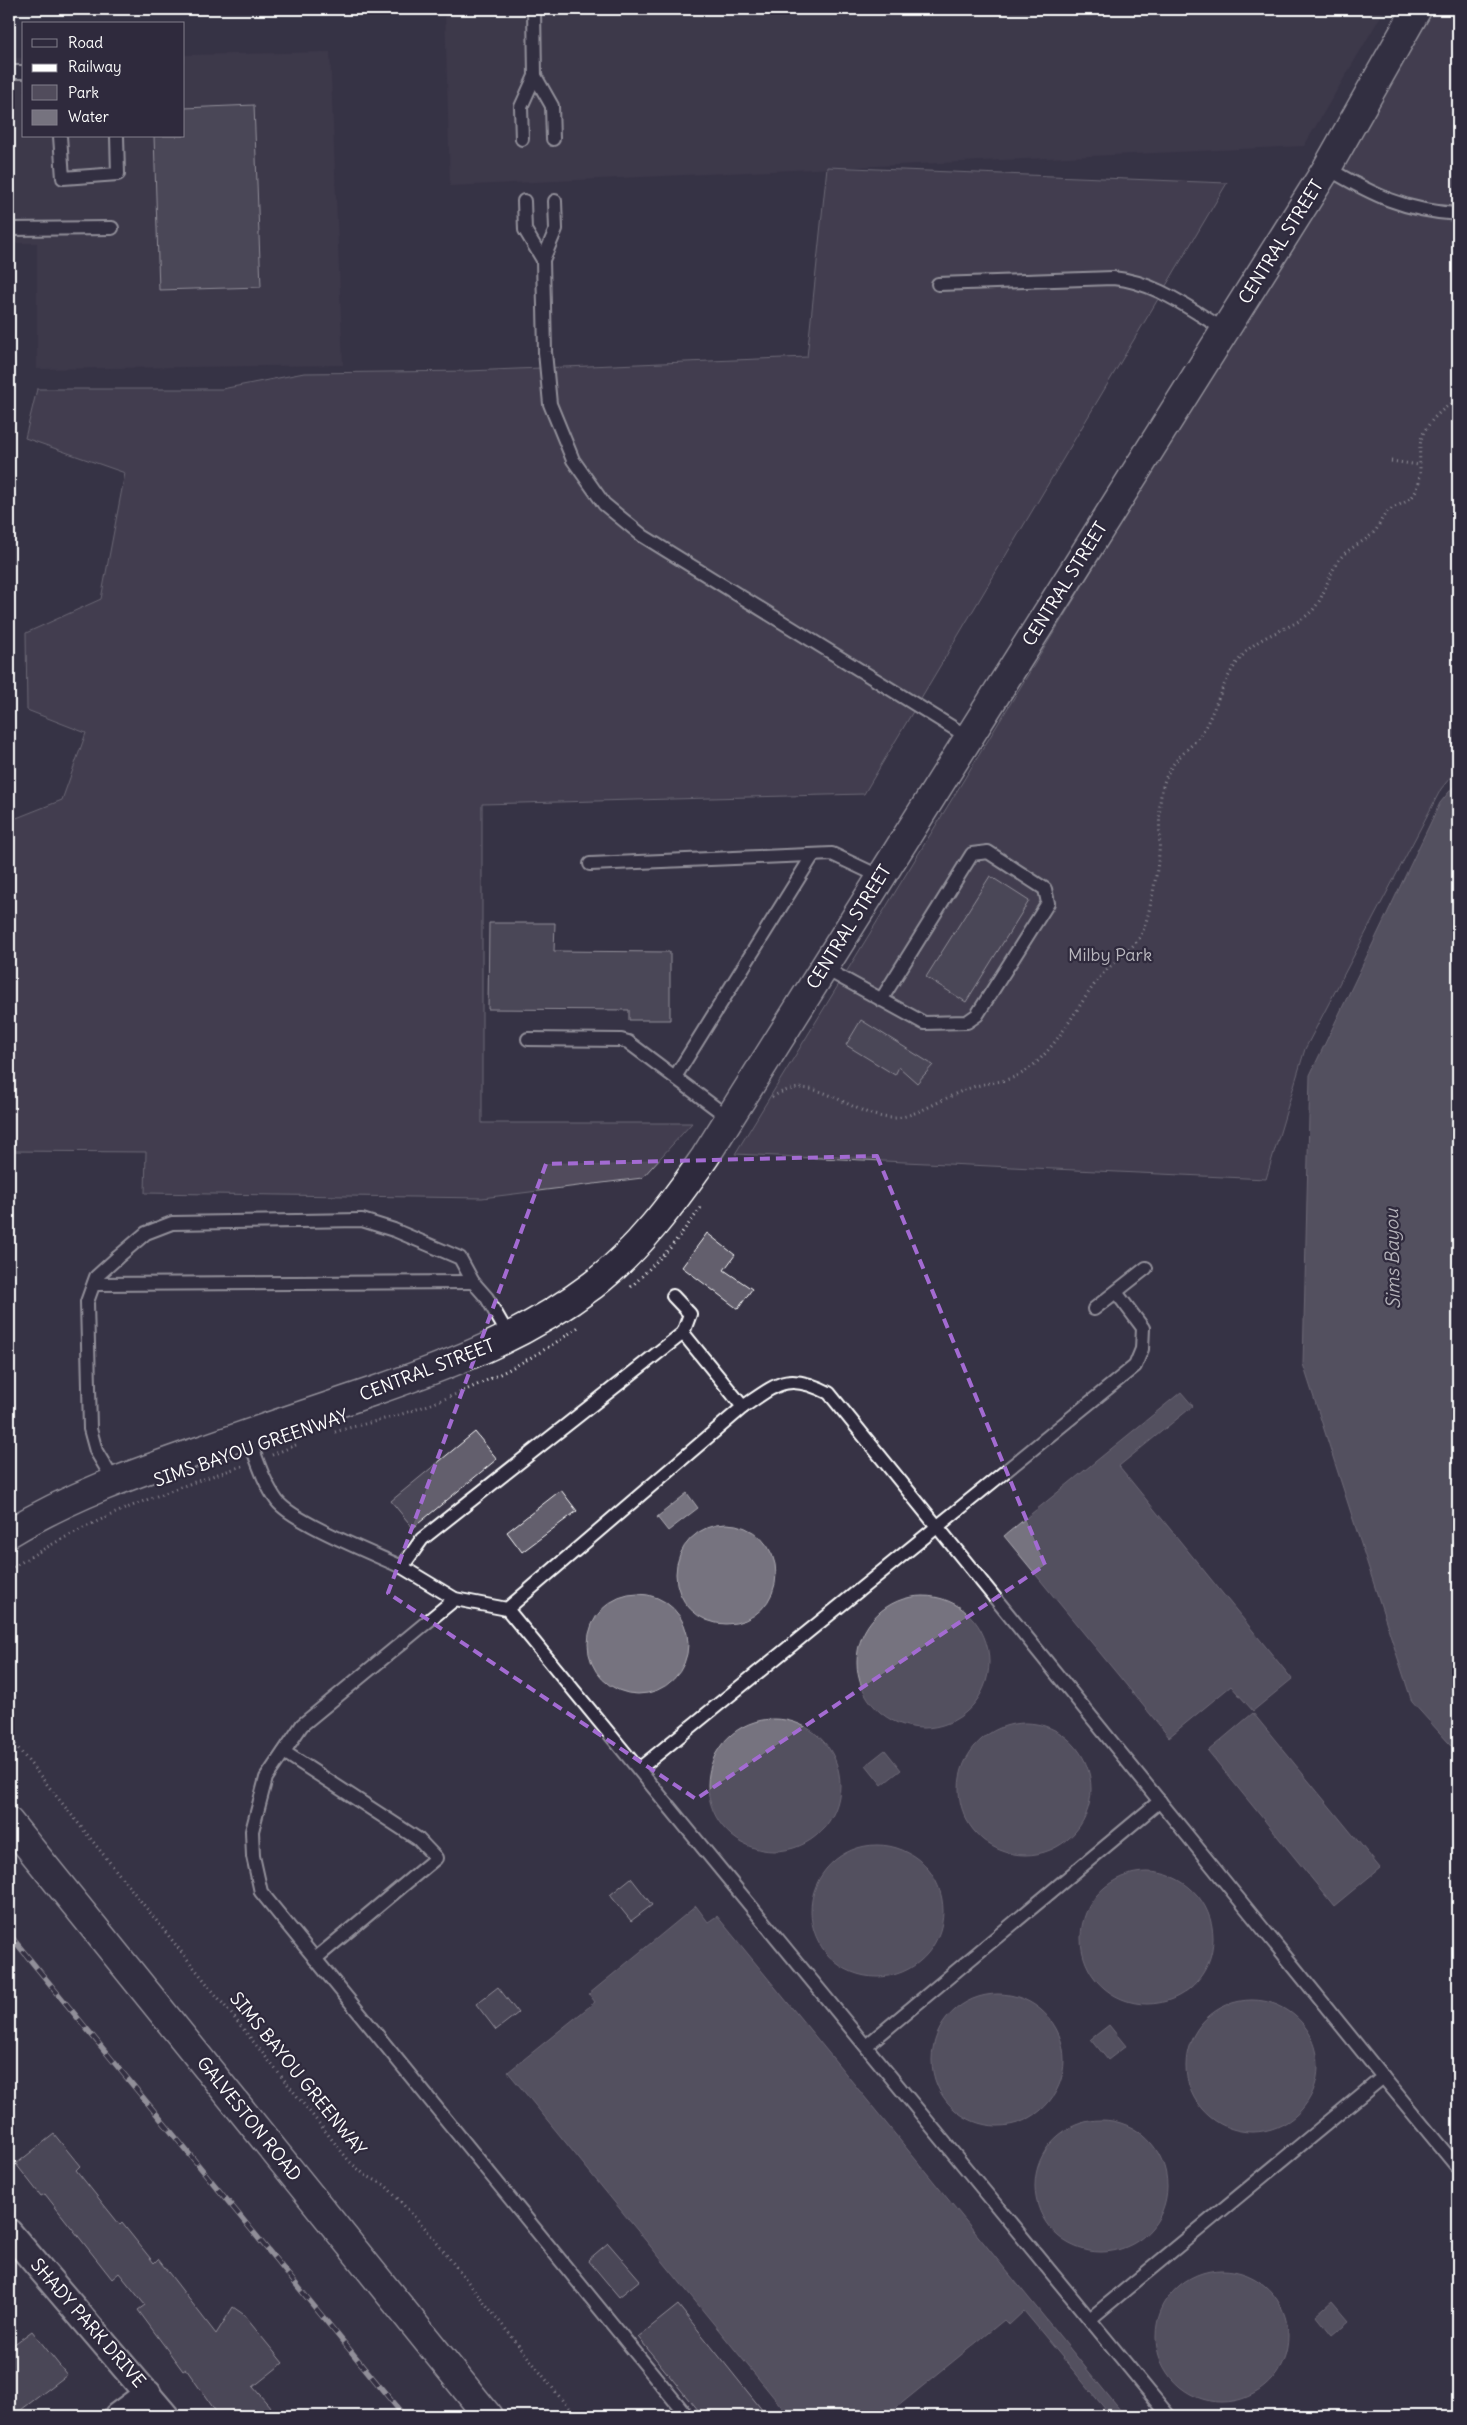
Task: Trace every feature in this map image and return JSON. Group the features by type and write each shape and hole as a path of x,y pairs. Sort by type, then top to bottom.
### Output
{"street":[{"name":"CENTRAL STREET","path":"9,1533 45,1511 114,1481 455,1363 510,1338 593,1284 624,1257 677,1198 729,1118 1327,168 1417,9"},
{"name":"GALVESTON ROAD","path":"9,1822 488,2416"},
{"name":"SHADY PARK DRIVE","path":"9,2232 166,2416"},
{"path":"116,2416 148,2393"}],"lane":[{"path":"522,139 521,107 535,76 534,9"},
{"path":"9,72 22,72"},
{"path":"535,76 552,106 553,138"},
{"path":"60,138 63,178 118,174 117,138"},
{"path":"1327,168 1366,191 1409,208 1458,214"},
{"path":"524,201 525,230 542,260"},
{"path":"555,201 556,229 542,260 545,352 550,404 573,460 604,504 643,536 968,737"},
{"path":"9,230 112,228"},
{"path":"938,284 1112,278 1132,280 1154,287 1225,330"},
{"path":"824,968 882,1000 924,1023 966,1022 977,1015 1048,903 1046,889 988,852 972,854 882,1000"},
{"path":"590,864 832,854 881,877"},
{"path":"674,1077 813,855"},
{"path":"528,1039 621,1040 628,1042 729,1118"},
{"path":"114,1481 96,1451 90,1429 87,1302 96,1277 146,1234 172,1223 362,1220 394,1230 460,1258 473,1282 487,1298 510,1338"},
{"path":"1094,1309 1146,1268"},
{"path":"94,1284 473,1282"},
{"path":"638,1770 1135,1366 1142,1349 1143,1328 1116,1292"},
{"path":"402,1567 422,1539 683,1333 690,1314 673,1296"},
{"path":"683,1333 743,1407"},
{"path":"507,1609 743,1407 772,1387 791,1380 809,1383 829,1393 1458,2168"},
{"path":"248,1434 277,1502 293,1516 402,1567 455,1599 507,1609 1169,2416"},
{"path":"455,1599 302,1726 266,1778 252,1831 253,1856 262,1892 314,1959 687,2416"},
{"path":"284,1752 418,1839 436,1858 314,1959"},
{"path":"866,2046 1160,1801"},
{"path":"1090,2319 1383,2077"}],"path":[{"path":"769,1099 788,1090 808,1087 827,1093 870,1115 892,1118 908,1116 973,1086 1000,1082 1018,1075 1036,1064 1064,1031 1101,976 1133,947 1142,934 1147,919 1158,863 1160,796 1164,782 1171,767 1196,742 1204,729 1230,671 1248,650 1261,639 1303,618 1313,610 1320,599 1331,570 1344,554 1376,530 1380,520 1388,511 1409,500 1417,490 1421,478 1419,465 1422,437 1428,426 1440,412 1458,399"},
{"path":"1392,461 1419,465"},
{"path":"626,1291 642,1278 670,1248 697,1215 705,1200"},
{"name":"SIMS BAYOU GREENWAY","path":"332,1433 402,1414 458,1392 513,1367 561,1340 582,1325"},
{"name":"SIMS BAYOU GREENWAY","path":"9,1570 41,1549 168,1490 258,1461 305,1441"},
{"name":"SIMS BAYOU GREENWAY","path":"9,1737 350,2162 364,2175 385,2185 424,2228 576,2416"}],"highlighted area":[{"path":"877,1156 1045,1565 696,1799 388,1593 546,1164"}],"shaded area":[{"path":"445,9 1385,9 1304,146 450,186"},
{"path":"330,52 343,365 37,369 37,243 9,243 9,58 22,58 22,138 185,138 185,55"}],"green space":[{"name":"Milby Park","path":"1435,9 1458,9 1458,768 1441,789 1305,1049 1266,1179 735,1154"},
{"path":"827,167 1227,183 864,794 482,804 482,1123 692,1123 642,1178 482,1198 145,1193 146,1152 9,1151 9,821 62,800 86,733 27,710 26,633 101,599 125,473 25,438 37,389 222,389 304,373 468,371 807,357"}],"water":[{"name":"Sims Bayou","path":"1458,781 1458,1753 1412,1702 1303,1364 1310,1075 1440,803"},
{"path":"1181,1392 1193,1406 1119,1466 1292,1679 1253,1711 1231,1686 1169,1737 1004,1536"},
{"path":"687,1493 698,1508 668,1531 657,1517"},
{"path":"726,1524 745,1528 762,1538 772,1555 776,1574 772,1593 762,1610 745,1620 726,1624 707,1620 690,1610 680,1593 676,1574 680,1555 690,1538 707,1528"},
{"path":"638,1594 657,1598 674,1608 684,1625 688,1644 684,1663 674,1680 657,1690 638,1694 619,1690 602,1680 592,1663 588,1644 592,1625 602,1608 619,1598"},
{"path":"923,1596 936,1597 948,1601 970,1615 984,1637 988,1649 988,1675 984,1687 970,1709 948,1723 936,1727 923,1728 910,1727 898,1723 876,1709 862,1687 858,1675 857,1662 858,1649 862,1637 876,1615 898,1601 910,1597"},
{"path":"1253,1713 1380,1868 1334,1906 1208,1751"},
{"path":"774,1719 787,1720 799,1724 821,1738 835,1760 839,1772 839,1798 835,1810 821,1832 799,1846 787,1850 774,1851 761,1850 749,1846 727,1832 713,1810 709,1798 708,1785 709,1772 713,1760 727,1738 749,1724 761,1720"},
{"path":"1025,1723 1038,1724 1050,1728 1072,1742 1086,1764 1090,1776 1090,1802 1086,1814 1072,1836 1050,1850 1038,1854 1025,1855 1012,1854 1000,1850 978,1836 964,1814 960,1802 959,1789 960,1776 964,1764 978,1742 1000,1728 1012,1724"},
{"path":"885,1750 901,1770 882,1785 866,1765"},
{"path":"877,1845 890,1846 902,1850 924,1864 938,1886 942,1898 942,1924 938,1936 924,1958 902,1972 890,1976 877,1977 864,1976 852,1972 830,1958 816,1936 812,1924 811,1911 812,1898 816,1886 830,1864 852,1850 864,1846"},
{"path":"1147,1872 1160,1873 1172,1877 1194,1891 1208,1913 1212,1925 1212,1951 1208,1963 1194,1985 1172,1999 1160,2003 1147,2004 1134,2003 1122,1999 1100,1985 1086,1963 1082,1951 1081,1938 1082,1925 1086,1913 1100,1891 1122,1877 1134,1873"},
{"path":"696,1906 708,1922 717,1916 1125,2416 1111,2416 1024,2311 1009,2325 1004,2320 886,2416 789,2416 508,2072 595,2002 589,1994"},
{"path":"998,1994 1011,1995 1023,1999 1045,2013 1059,2035 1063,2047 1063,2073 1059,2085 1045,2107 1023,2121 1011,2125 998,2126 985,2125 973,2121 951,2107 937,2085 933,2073 932,2060 933,2047 937,2035 951,2013 973,1999 985,1995"},
{"path":"1252,2000 1265,2001 1277,2005 1299,2019 1313,2041 1317,2053 1317,2079 1313,2091 1299,2113 1277,2127 1265,2131 1252,2132 1239,2131 1227,2127 1205,2113 1191,2091 1187,2079 1186,2066 1187,2053 1191,2041 1205,2019 1227,2005 1239,2001"},
{"path":"1109,2025 1126,2046 1108,2060 1091,2039"},
{"path":"1101,2120 1114,2121 1126,2125 1148,2139 1162,2161 1166,2173 1166,2199 1162,2211 1148,2233 1126,2247 1114,2251 1101,2252 1088,2251 1076,2247 1054,2233 1040,2211 1036,2199 1035,2186 1036,2173 1040,2161 1054,2139 1076,2125 1088,2121"},
{"path":"1222,2270 1235,2271 1247,2275 1269,2289 1283,2311 1287,2323 1287,2349 1283,2361 1269,2383 1247,2397 1235,2401 1222,2402 1209,2401 1197,2397 1175,2383 1161,2361 1157,2349 1156,2336 1157,2323 1161,2311 1175,2289 1197,2275 1209,2271"},
{"path":"1332,2301 1349,2321 1332,2335 1316,2315"}],"building":[{"path":"254,105 261,287 159,290 154,138 185,138 185,108"},
{"path":"990,876 1029,901 966,1002 926,977"},
{"path":"489,923 555,923 554,951 670,952 670,1020 629,1020 629,1010 488,1009"},
{"path":"861,1020 933,1065 917,1083 899,1067 895,1075 846,1045"},
{"path":"707,1233 735,1255 724,1270 752,1289 738,1309 682,1267"},
{"path":"475,1432 497,1459 413,1528 391,1501"},
{"path":"561,1490 577,1511 522,1552 507,1532"},
{"path":"631,1878 652,1905 631,1921 610,1895"},
{"path":"498,1987 518,2013 496,2030 476,2004"},
{"path":"54,2134 80,2166 76,2170 120,2225 122,2223 154,2263 158,2259 216,2334 233,2307 243,2314 283,2363 253,2387 278,2416 219,2416 186,2369 183,2371 138,2310 145,2305 119,2273 112,2279 45,2194 41,2196 16,2164"},
{"path":"608,2243 640,2280 619,2297 588,2260"},
{"path":"678,2305 767,2416 702,2416 638,2337"},
{"path":"32,2331 67,2375 13,2416 9,2416 9,2348"}],"railway":[{"path":"9,1934 404,2416"}]}
